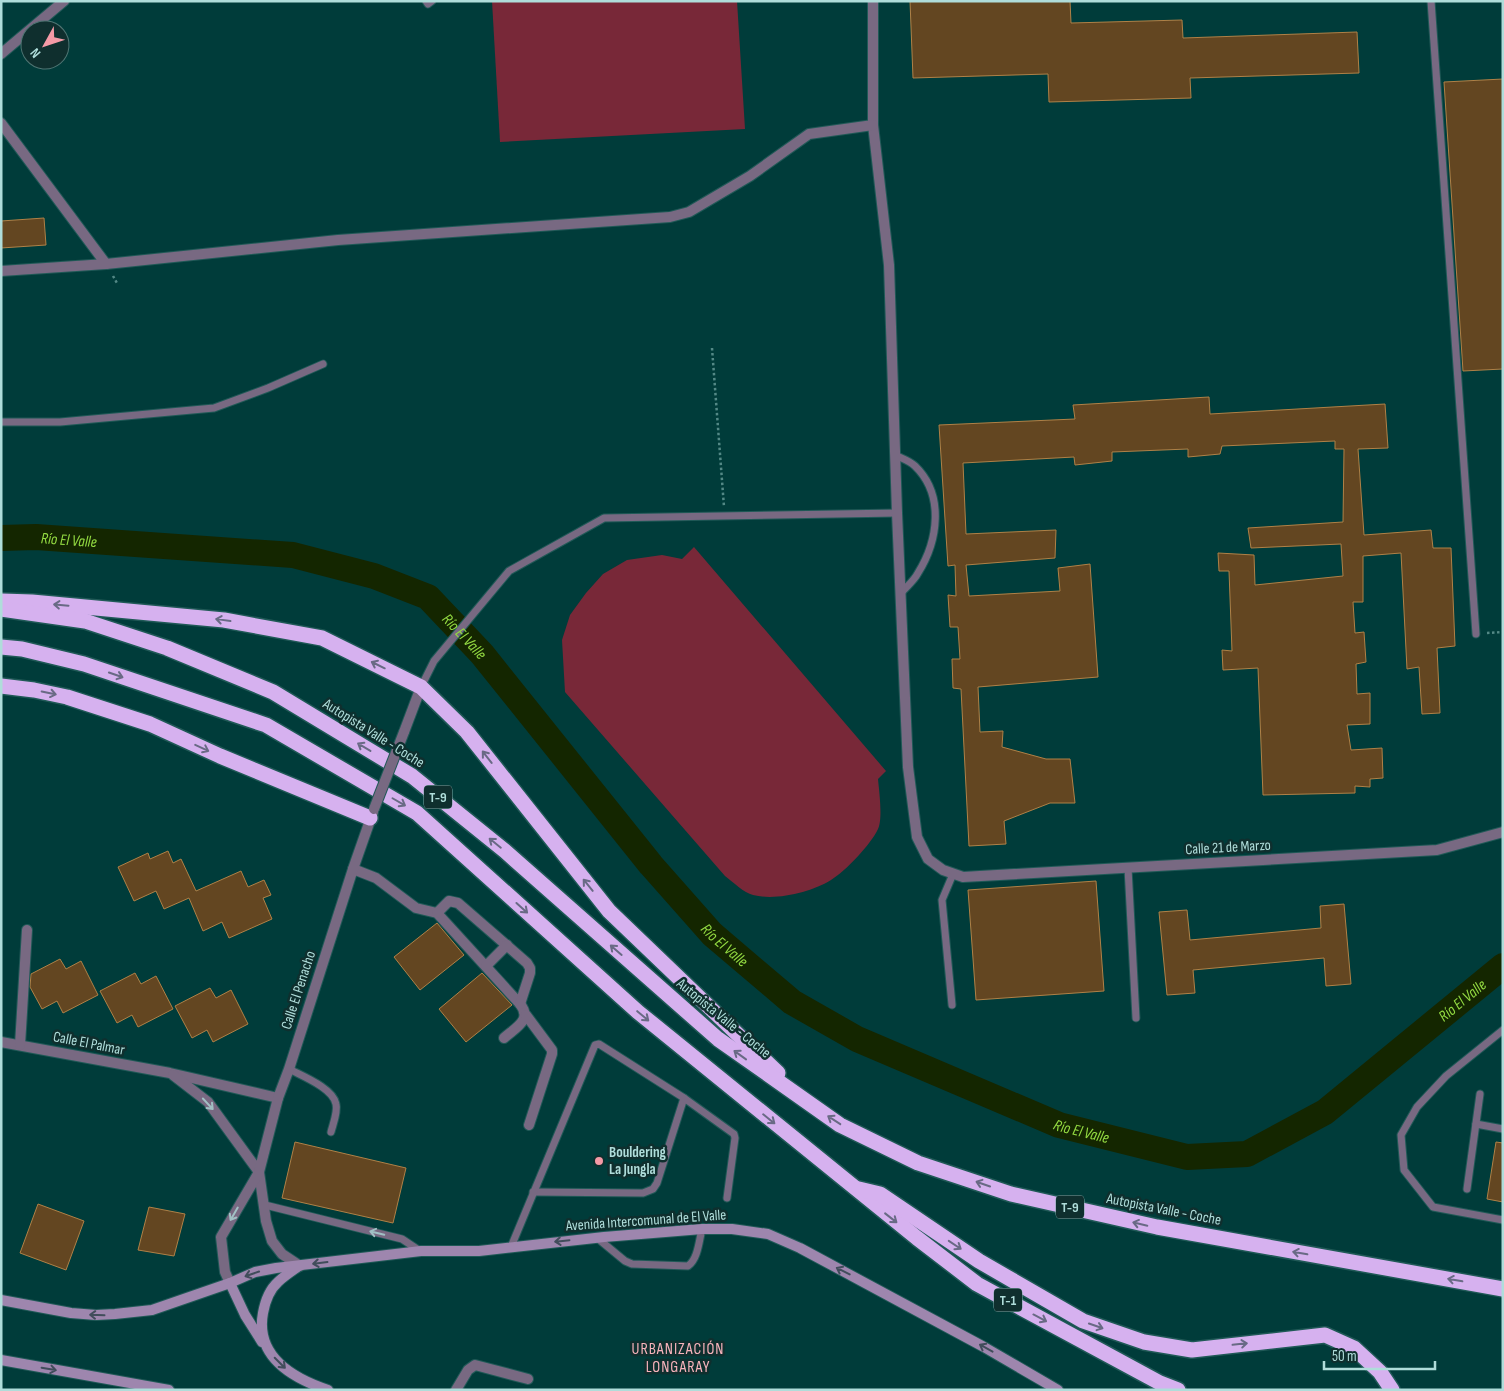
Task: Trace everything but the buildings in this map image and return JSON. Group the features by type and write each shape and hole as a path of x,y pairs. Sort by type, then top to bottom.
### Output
{"highway":[{"path":"1,601 32,602 224,620 322,638 421,687 467,732 609,911 809,1104"},
{"name":"Autopista Valle - Coche","path":"1,609 85,621 167,648 273,692 412,776 504,851 718,1039 840,1125 918,1163 1010,1194 1157,1228 1503,1289"},
{"name":"T-9","path":"1,647 22,649 84,664 266,725 417,813 638,1012 853,1188"},
{"path":"1,686 67,696 150,724 238,764 372,814"},
{"path":"853,1188 880,1194 979,1261 1082,1321 1144,1342 1192,1350 1325,1335 1354,1348 1380,1372 1392,1390"},
{"name":"T-1","path":"853,1188 977,1284 1160,1383 1178,1390"}],"main road":[{"name":"Avenida Intercomunal de El Valle","path":"1,1300 71,1313 115,1314 152,1310 230,1284 255,1272 276,1268 421,1251 479,1251 596,1238 732,1229 768,1234 800,1248 927,1316 1058,1390"},
{"path":"265,1346 262,1326 266,1300 277,1282 300,1266"},
{"path":"230,1284 245,1315 265,1346 282,1366 293,1374 328,1390"},
{"path":"1,1360 170,1390"}],"street":[{"path":"1,54 64,1"},
{"path":"873,1 873,124 889,265 896,513 908,767 917,838 928,859 942,870 953,874"},
{"path":"1,123 106,264"},
{"path":"1,271 106,264 338,240 670,217 689,212 750,176 809,134 873,124"},
{"name":"Calle El Penacho","path":"259,1172 278,1098 289,1069 352,869 421,687"},
{"name":"Calle 21 de Marzo","path":"953,874 963,877 1437,850 1503,832"},
{"path":"352,869 376,878 416,908 437,914 525,1010 526,1015 552,1050 529,1125"},
{"path":"437,914 449,901 458,903 527,963 530,973 520,1004"},
{"path":"20,1045 27,930"},
{"path":"486,966 506,945"},
{"path":"504,1038 524,1020 526,1015"},
{"name":"Calle El Palmar","path":"1,1042 170,1073 278,1098"},
{"name":"Calle El Palmar","path":"170,1073 208,1102 259,1172"},
{"path":"259,1172 266,1221 272,1241 282,1254 300,1266"},
{"path":"230,1284 225,1272 221,1237 259,1172"},
{"path":"456,1390 468,1370 475,1365 528,1379"}],"lane":[{"path":"426,1 428,4 432,1"},
{"path":"1431,1 1476,634"},
{"path":"1,422 60,422 214,408 268,388 323,364"},
{"path":"895,455 914,465 930,485 936,507 935,527 931,545 918,574 900,594"},
{"path":"421,687 434,661 509,571 604,518 896,513"},
{"path":"1128,868 1136,1018"},
{"path":"952,1005 942,900 953,874"},
{"path":"1503,1030 1446,1076 1417,1108 1401,1135 1404,1170 1433,1207 1503,1220"},
{"path":"511,1247 595,1045 599,1044 684,1098 734,1134 727,1198"},
{"path":"289,1069 327,1090 334,1098 337,1105 331,1132"},
{"path":"1467,1189 1480,1094"},
{"path":"533,1192 643,1193 653,1189 657,1182 684,1098"},
{"path":"1476,1124 1503,1129"},
{"path":"264,1205 402,1239 421,1251"},
{"path":"596,1238 625,1261 632,1264 688,1266 694,1258 702,1230"}],"path":[{"path":"712,348 725,516"},
{"path":"1476,634 1503,632"}],"shaded area":[{"path":"492,1 737,1 745,129 500,142"},
{"path":"694,547 886,771 878,779 880,819 875,835 844,870 831,880 804,892 762,897 746,892 725,876 565,692 562,640 570,615 586,593 603,574 627,560 662,555 682,559"}],"waterway":[{"name":"Río El Valle","path":"1,538 36,537 293,555 374,576 428,597 482,654 651,865 712,934 792,1002 857,1039 1059,1125 1187,1157 1247,1154 1325,1112 1503,966"}],"place":[{"name":"Bouldering La Jungla","path":"599,1161"}],"district":[{"name":"URBANIZACIÓN LONGARAY","path":"678,1357"}]}
